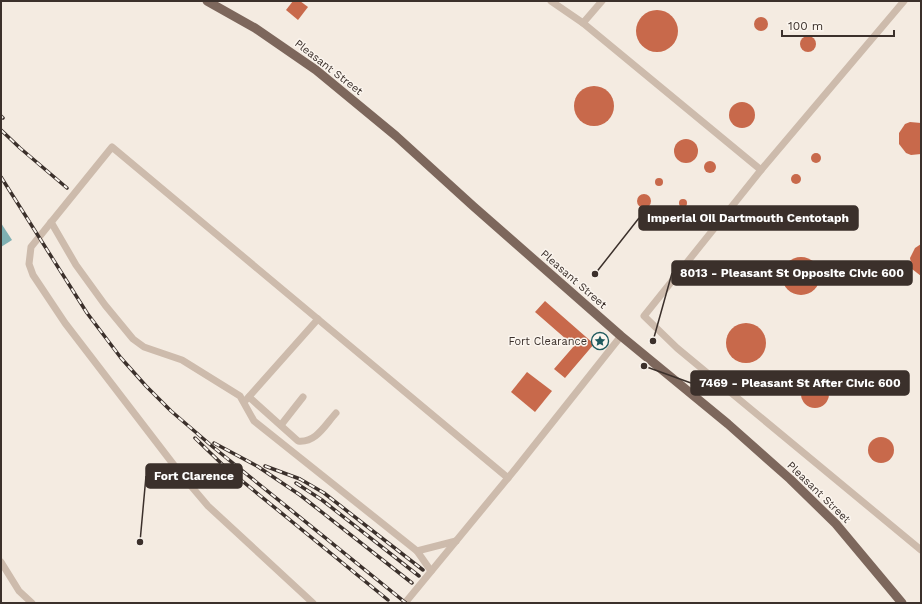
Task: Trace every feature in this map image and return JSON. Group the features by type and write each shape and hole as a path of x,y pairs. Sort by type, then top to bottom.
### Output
{"main road":[{"name":"Pleasant Street","path":"207,1 255,28 316,70 396,136 484,216 621,336 728,424 790,480 836,524 902,603"}],"lane":[{"path":"551,1 583,23 761,170"},
{"path":"583,23 602,1"},
{"path":"904,1 761,170 644,316 677,348 921,550"},
{"path":"313,603 208,506 180,474 65,323 33,276 29,264 31,247 112,147 508,478"},
{"path":"51,222 76,265 105,306 133,339 144,347 182,360 240,396 254,421 417,551 431,571"},
{"path":"244,403 318,320"},
{"path":"405,603 508,478 621,336"},
{"path":"249,397 298,441 306,442 314,438 336,414"},
{"path":"281,425 303,397"},
{"path":"417,551 456,541"},
{"path":"1,562 18,591 32,603"}],"water":[{"path":"1,223 12,240 1,247"}],"building":[{"path":"293,1 300,1 308,7 298,20 286,10"},
{"path":"657,10 672,16 678,31 672,46 657,52 642,46 636,31 642,16"},
{"path":"761,17 766,19 768,24 766,29 761,31 756,29 754,24 756,19"},
{"path":"808,36 815,41 816,44 811,51 808,52 801,47 800,44 805,37"},
{"path":"598,86 605,89 611,95 614,106 613,114 605,123 598,126 590,126 583,123 575,114 574,102 577,95 586,87"},
{"path":"742,102 751,106 755,115 751,124 742,128 733,124 729,115 733,106"},
{"path":"910,122 921,123 921,154 911,155 906,153 899,144 899,133 905,124"},
{"path":"686,139 691,140 697,146 697,156 691,162 686,163 681,162 675,156 674,151 675,146 681,140"},
{"path":"816,153 821,158 816,163 811,158"},
{"path":"708,161 712,161 716,167 712,173 708,173 704,169 704,165"},
{"path":"794,174 798,174 801,179 798,184 794,184 791,181 791,177"},
{"path":"657,178 661,178 663,182 661,186 657,186 655,184 655,180"},
{"path":"641,194 647,194 651,198 651,204 647,208 641,208 637,204 637,198"},
{"path":"681,199 685,199 687,203 685,207 681,207 679,205 679,201"},
{"path":"921,244 921,276 912,269 910,258 915,248"},
{"path":"801,257 814,263 820,276 814,289 801,295 788,289 782,276 788,263"},
{"path":"545,301 594,344 565,378 554,369 574,346 535,312"},
{"path":"750,323 757,326 763,332 766,343 765,351 757,360 750,363 742,363 735,360 727,351 726,339 729,332 738,324"},
{"path":"527,372 552,391 535,412 511,392"},
{"path":"815,380 825,384 829,394 825,404 815,408 805,404 801,394 805,384"},
{"path":"881,437 890,441 894,450 890,459 881,463 872,459 868,450 872,441"}],"railway":[{"path":"1,130 67,188"},
{"path":"1,177 87,313 121,358 146,386 171,411 213,447 406,603"},
{"path":"195,438 225,467 388,600"},
{"path":"214,443 257,466 300,495 412,583"},
{"path":"265,466 300,479 324,493 423,570"},
{"path":"296,483 322,500 419,576"}],"place":[{"name":"Imperial Oil Dartmouth Centotaph","path":"595,274"},
{"name":"Fort Clearance","path":"600,341"},
{"name":"8013 - Pleasant St Opposite Civic 600","path":"653,341"},
{"name":"7469 - Pleasant St After Civic 600","path":"644,366"},
{"name":"Fort Clarence","path":"140,542"}]}
